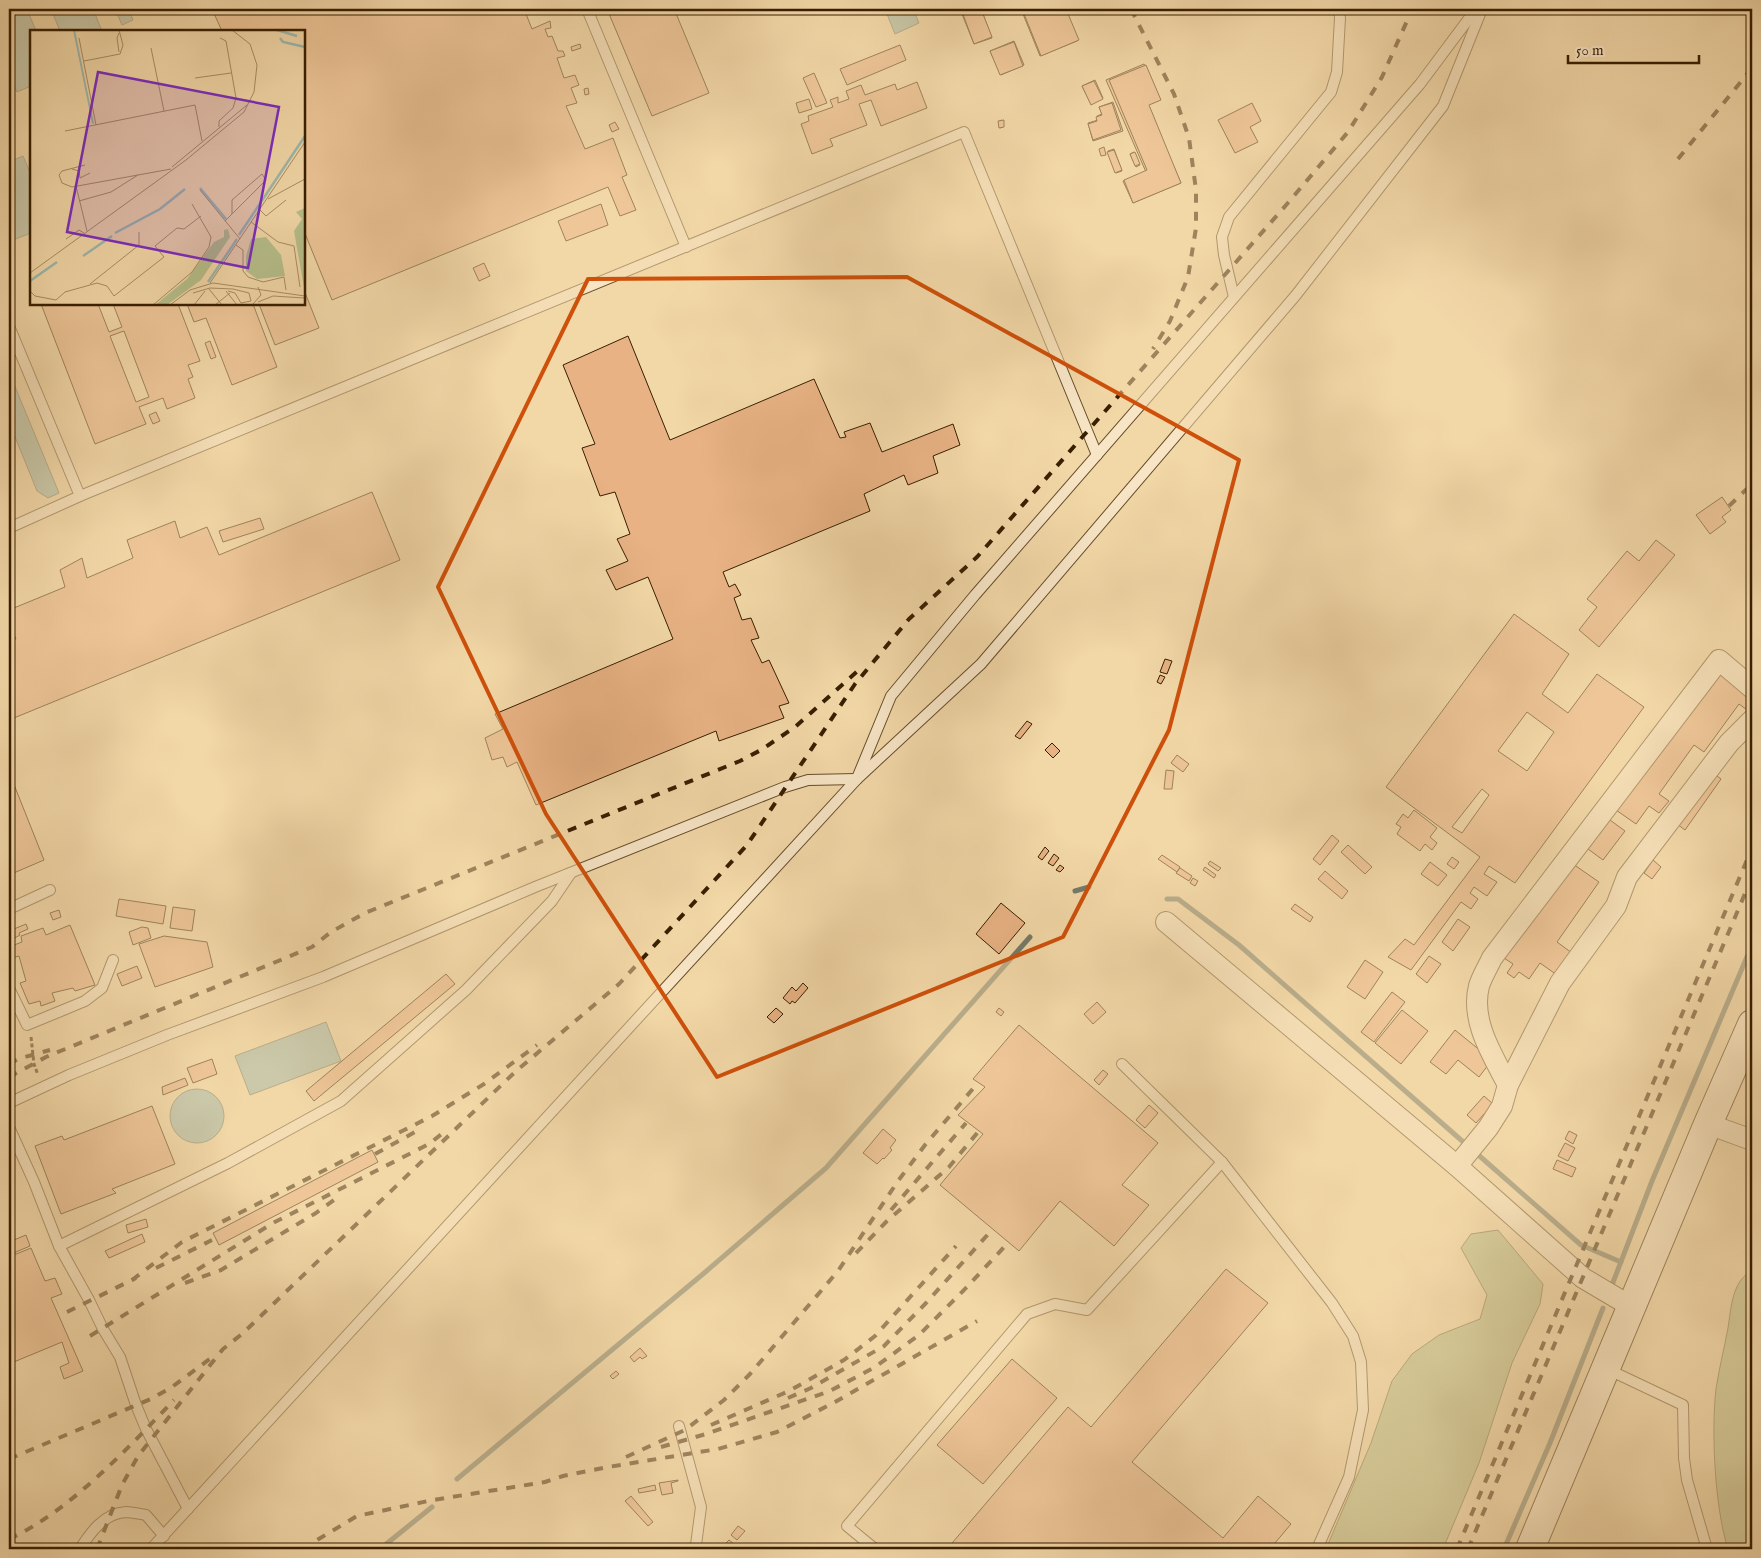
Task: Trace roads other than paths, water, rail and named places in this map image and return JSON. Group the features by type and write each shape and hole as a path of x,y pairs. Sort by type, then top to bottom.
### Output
{"street":[{"path":"1508,1085 1482,1031 1478,1007 1479,986 1492,958 1719,660 1752,688"},
{"path":"1466,1155 1488,1128 1502,1106 1508,1085 1560,982 1616,906 1627,877 1729,743 1752,720"},
{"path":"1166,922 1466,1155 1583,1278 1632,1307"},
{"path":"1530,1549 1708,1124 1752,1024"},
{"path":"1708,1124 1752,1140"}],"lane":[{"path":"587,9 686,247"},
{"path":"1234,297 1224,255 1222,237 1229,217 1331,92 1337,72 1339,9"},
{"path":"857,780 891,696 975,595 1420,84 1476,9"},
{"path":"151,1549 857,780 981,664 1296,295 1443,106 1482,9"},
{"path":"9,528 80,496 964,132 1097,455"},
{"path":"9,326 80,496"},
{"path":"9,1103 167,1036 323,977 571,873 785,787 808,780 857,780"},
{"path":"59,1246 228,1163 341,1101 466,990 552,900 571,873"},
{"path":"9,909 50,890"},
{"path":"9,988 27,1024 85,1001 102,988 113,960"},
{"path":"1122,1064 1222,1162 1332,1303 1353,1336 1361,1362 1363,1410 1349,1477 1317,1549"},
{"path":"9,1127 34,1182 59,1246 120,1357 146,1429 188,1509"},
{"path":"875,1549 848,1526 1027,1314 1055,1304 1087,1310 1222,1162"},
{"path":"1606,1368 1683,1405 1684,1458 1687,1480 1707,1549"},
{"path":"679,1426 702,1507 696,1545 692,1549"},
{"path":"80,1549 90,1533 109,1516 125,1512 146,1515 164,1536"}],"water":[{"path":"27,9 36,30 30,30 30,86 17,92 9,73 9,10"},
{"path":"51,9 93,9 102,30 60,30"},
{"path":"115,9 129,9 133,20 122,25"},
{"path":"885,9 913,9 919,23 895,34"},
{"path":"23,156 30,173 30,233 13,240 9,229 9,162"},
{"path":"9,372 59,493 48,498 37,491 9,422"},
{"path":"326,1022 341,1061 250,1095 235,1056"},
{"path":"197,1089 207,1091 216,1097 222,1106 224,1116 222,1126 216,1135 207,1141 197,1143 187,1141 178,1135 172,1126 170,1116 172,1106 178,1097 187,1091"}],"waterway":[{"path":"1075,891 1089,887"},
{"path":"1167,899 1178,899 1239,945 1469,1147"},
{"path":"457,1479 703,1274 826,1168 1030,937"},
{"path":"1612,1285 1652,1181 1752,945"},
{"path":"1475,1152 1581,1245 1621,1262"},
{"path":"1504,1549 1550,1443 1603,1308"},
{"path":"380,1549 432,1507"}],"railway":[{"path":"1131,9 1174,94 1189,138 1196,190 1196,228 1188,277 1170,321 1153,349"},
{"path":"97,1549 122,1485 138,1456 223,1349 242,1334 515,1072 619,984 747,845 855,684 909,619 977,557 1348,132 1382,77 1407,21 1410,9"},
{"path":"1678,159 1752,68"},
{"path":"1729,506 1752,484"},
{"path":"9,1077 46,1057 312,947 331,932 365,913 740,761 761,750 795,727 862,667"},
{"path":"1457,1549 1752,848"},
{"path":"1468,1549 1752,877"},
{"path":"132,1280 182,1242 432,1116 484,1084 537,1045"},
{"path":"9,1064 18,1059 50,1050"},
{"path":"626,1457 685,1430 724,1400 750,1374 838,1271 898,1181 925,1145 977,1084"},
{"path":"891,1210 966,1123"},
{"path":"375,1154 415,1132"},
{"path":"856,1253 887,1221 949,1167 978,1132"},
{"path":"90,1336 273,1223 429,1144 443,1133"},
{"path":"185,1283 221,1270 316,1213 341,1195"},
{"path":"788,1398 811,1388 884,1346 991,1231"},
{"path":"156,1268 212,1240"},
{"path":"661,1447 706,1434 830,1391 875,1367 919,1335 1007,1244"},
{"path":"711,1425 789,1391 844,1360 875,1336 956,1246"},
{"path":"67,1312 136,1278"},
{"path":"302,1549 357,1516 433,1500 545,1482 563,1476 608,1467 718,1449 777,1432 835,1402 977,1321"},
{"path":"9,1459 151,1399 172,1387 211,1358"},
{"path":"9,1539 54,1513 75,1496 117,1458 174,1400"}]}
